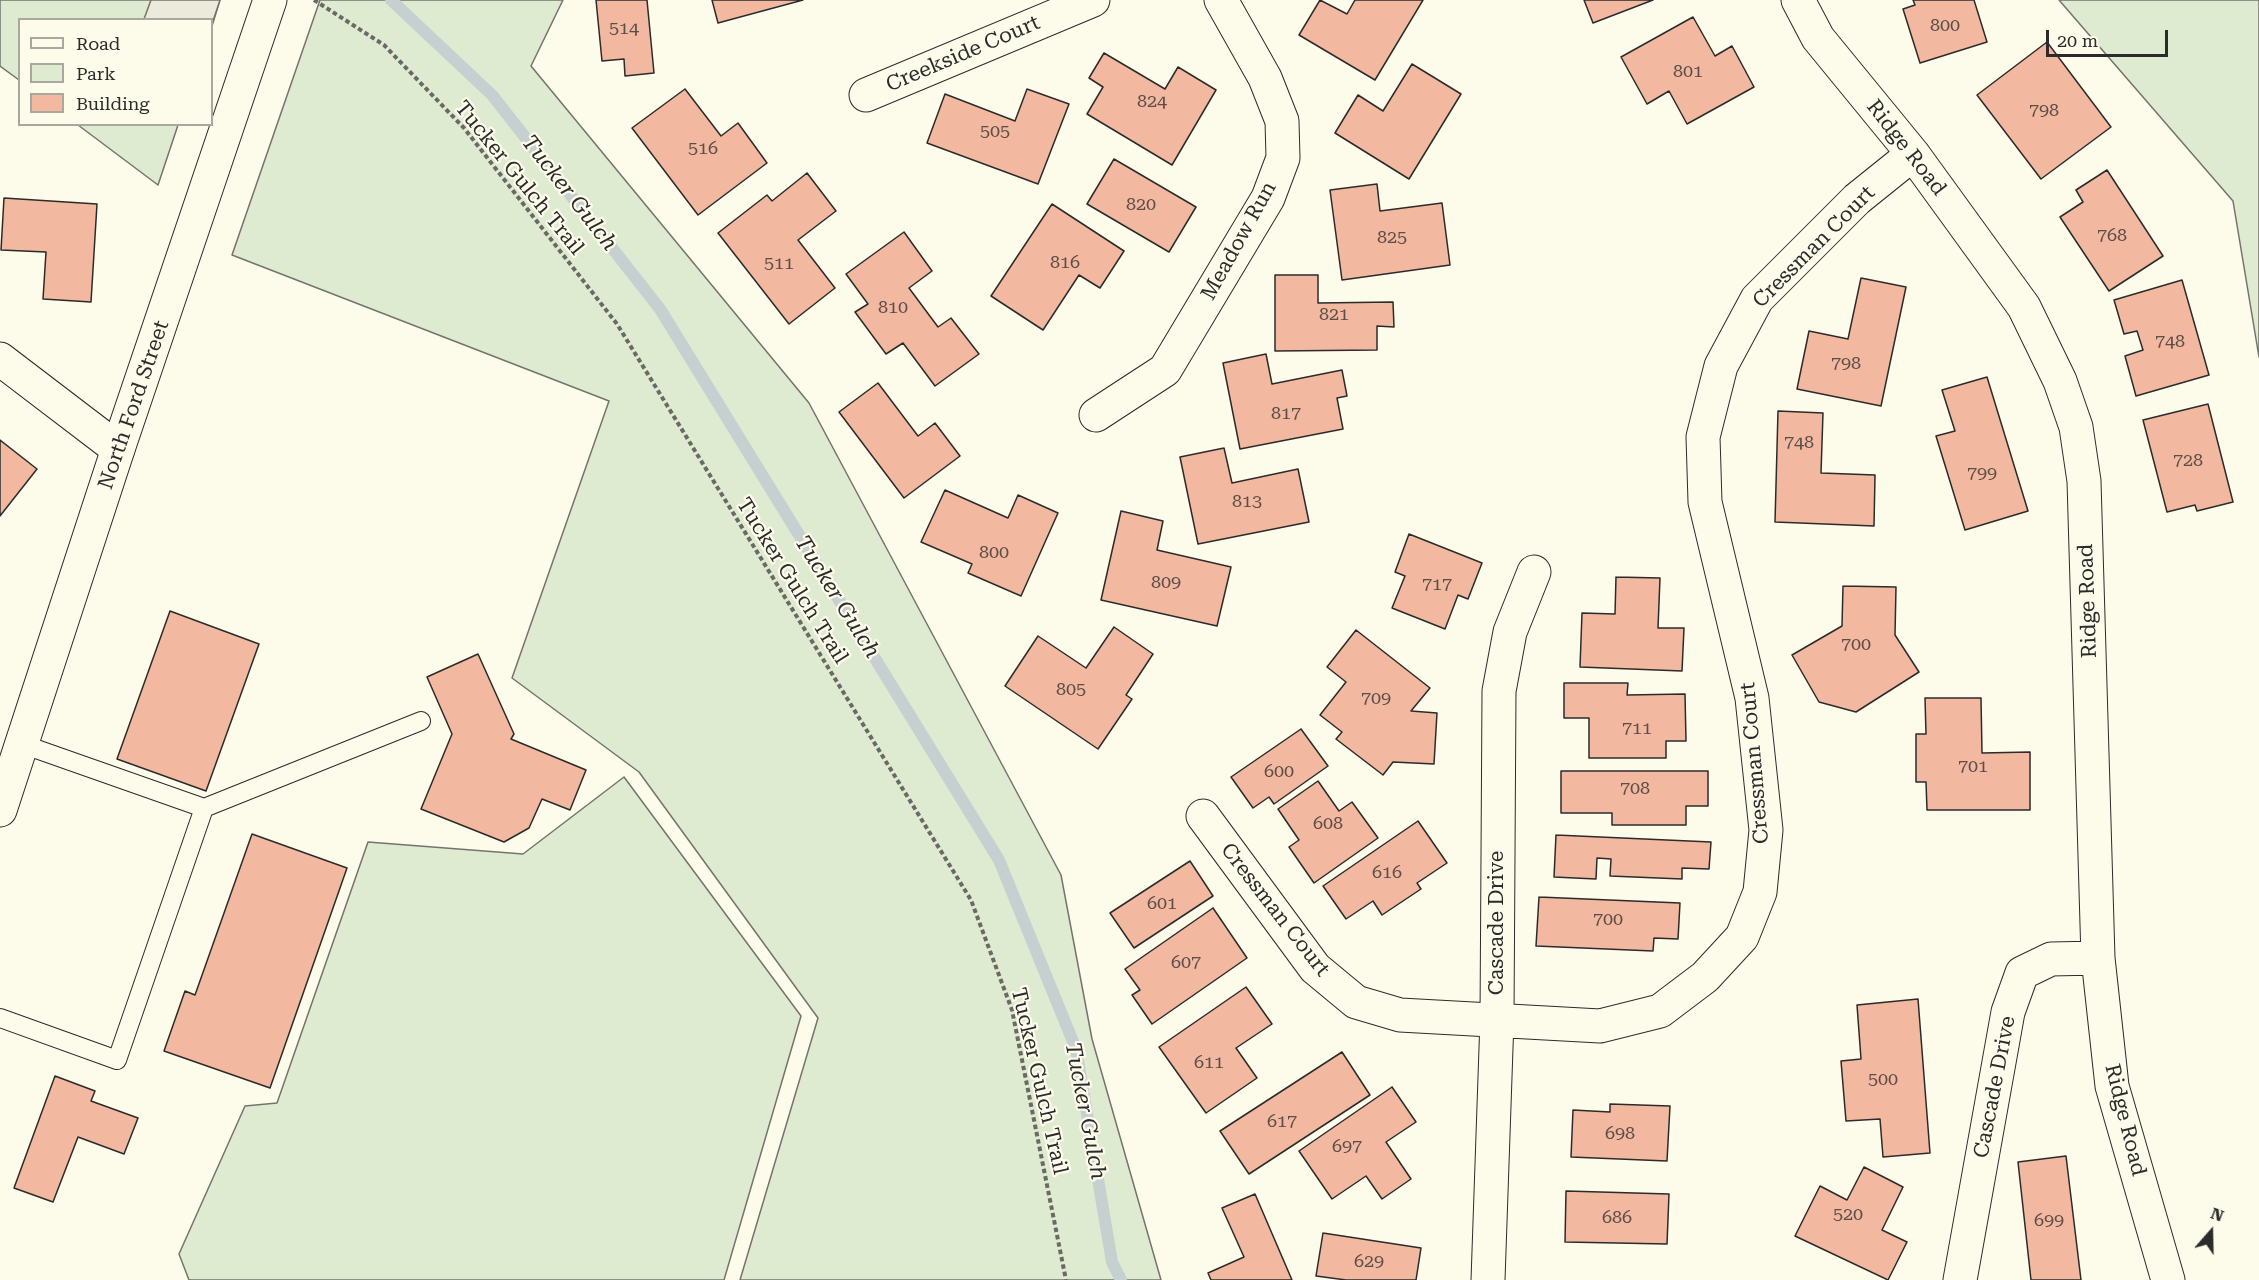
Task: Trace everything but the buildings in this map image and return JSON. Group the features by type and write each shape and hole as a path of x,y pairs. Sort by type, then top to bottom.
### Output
{"street":[{"name":"North Ford Street","path":"0,810 118,449 270,0"},
{"name":"Creekside Court","path":"866,95 1093,0"},
{"name":"Meadow Run","path":"1096,415 1166,370 1268,198 1283,158 1282,121 1265,78 1221,0"},
{"name":"Ridge Road","path":"1798,0 1818,38 1913,154 2024,307 2060,381 2076,427 2084,481 2098,958 2112,1086 2168,1280"},
{"name":"Cressman Court","path":"1203,816 1315,968 1356,1002 1400,1015 1600,1026 1660,1011 1705,977 1742,937 1760,892 1766,830 1752,698 1705,502 1703,436 1720,366 1756,299 1857,199 1913,154"},
{"path":"0,359 118,449"},
{"name":"Cascade Drive","path":"1488,1280 1497,1020 1499,691 1510,632 1534,572"},
{"name":"Cascade Drive","path":"1960,1280 2008,1012 2022,973 2051,959 2098,958"}],"lane":[{"path":"22,744 204,808 421,721"},
{"path":"0,1018 117,1060 204,808"}],"path":[{"name":"Tucker Gulch Trail","path":"315,0 384,45 464,128 617,324 971,900 1012,1010 1066,1280"}],"green space":[{"path":"0,0 220,0 213,23 213,18 18,18 18,79 0,66"},
{"path":"320,0 563,0 531,66 809,403 1061,875 1092,1039 1161,1280 740,1280 818,1018 639,772 512,678 609,401 232,255"},
{"path":"2059,0 2259,0 2259,357 2233,201"},
{"path":"79,126 178,126 158,185"},
{"path":"624,777 801,1016 724,1280 189,1280 179,1254 245,1106 277,1103 368,842 523,854"}],"shaded area":[{"path":"151,0 220,0 213,21 213,18 144,18"}],"waterway":[{"name":"Tucker Gulch","path":"391,0 492,95 660,309 999,860 1076,1049 1112,1262 1121,1280"}]}
